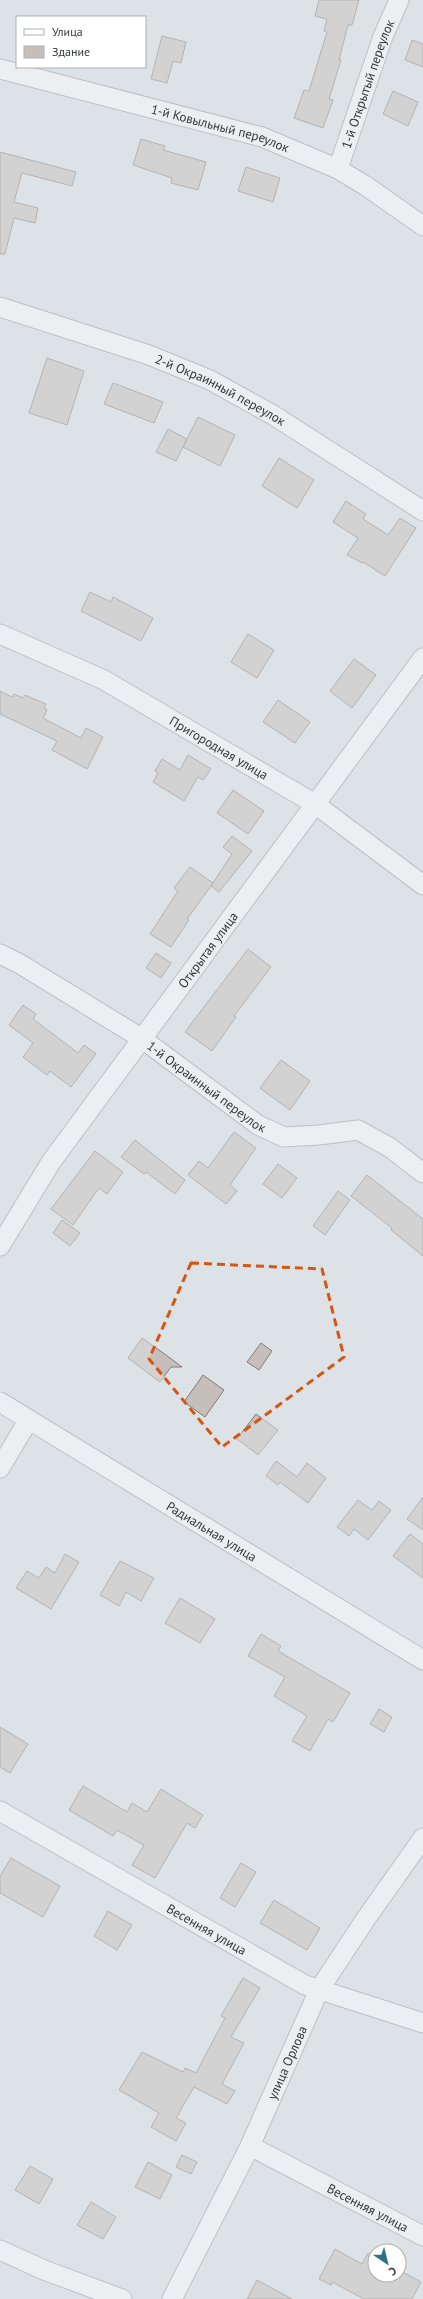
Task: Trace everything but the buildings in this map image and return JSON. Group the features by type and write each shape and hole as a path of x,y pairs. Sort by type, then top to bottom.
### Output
{"street":[{"name":"1-й Открытый переулок","path":"338,169 382,39 399,0"},
{"name":"1-й Ковыльный переулок","path":"0,69 262,137 338,169 366,186 423,226"},
{"name":"2-й Окраинный переулок","path":"0,308 149,355 210,380 273,415 423,511"},
{"name":"Пригородная улица","path":"0,634 104,680 315,804 423,886"},
{"name":"Открытая улица","path":"0,1246 51,1162 141,1038 423,658"},
{"name":"1-й Окраинный переулок","path":"0,954 20,964 141,1038 258,1125 284,1137 319,1136 358,1130 389,1147 423,1173"},
{"name":"Радиальная улица","path":"0,1402 28,1421 423,1660"},
{"path":"0,1468 28,1421"},
{"name":"Весенняя улица","path":"0,1810 304,1985 423,2024"},
{"name":"улица Орлова","path":"172,2299 250,2146 319,1990 365,1920 423,1838"},
{"name":"Весенняя улица","path":"250,2146 423,2236"},
{"path":"0,2250 44,2270 122,2299"}],"highlighted area":[{"path":"191,1263 322,1269 344,1357 222,1447 149,1359"}]}
